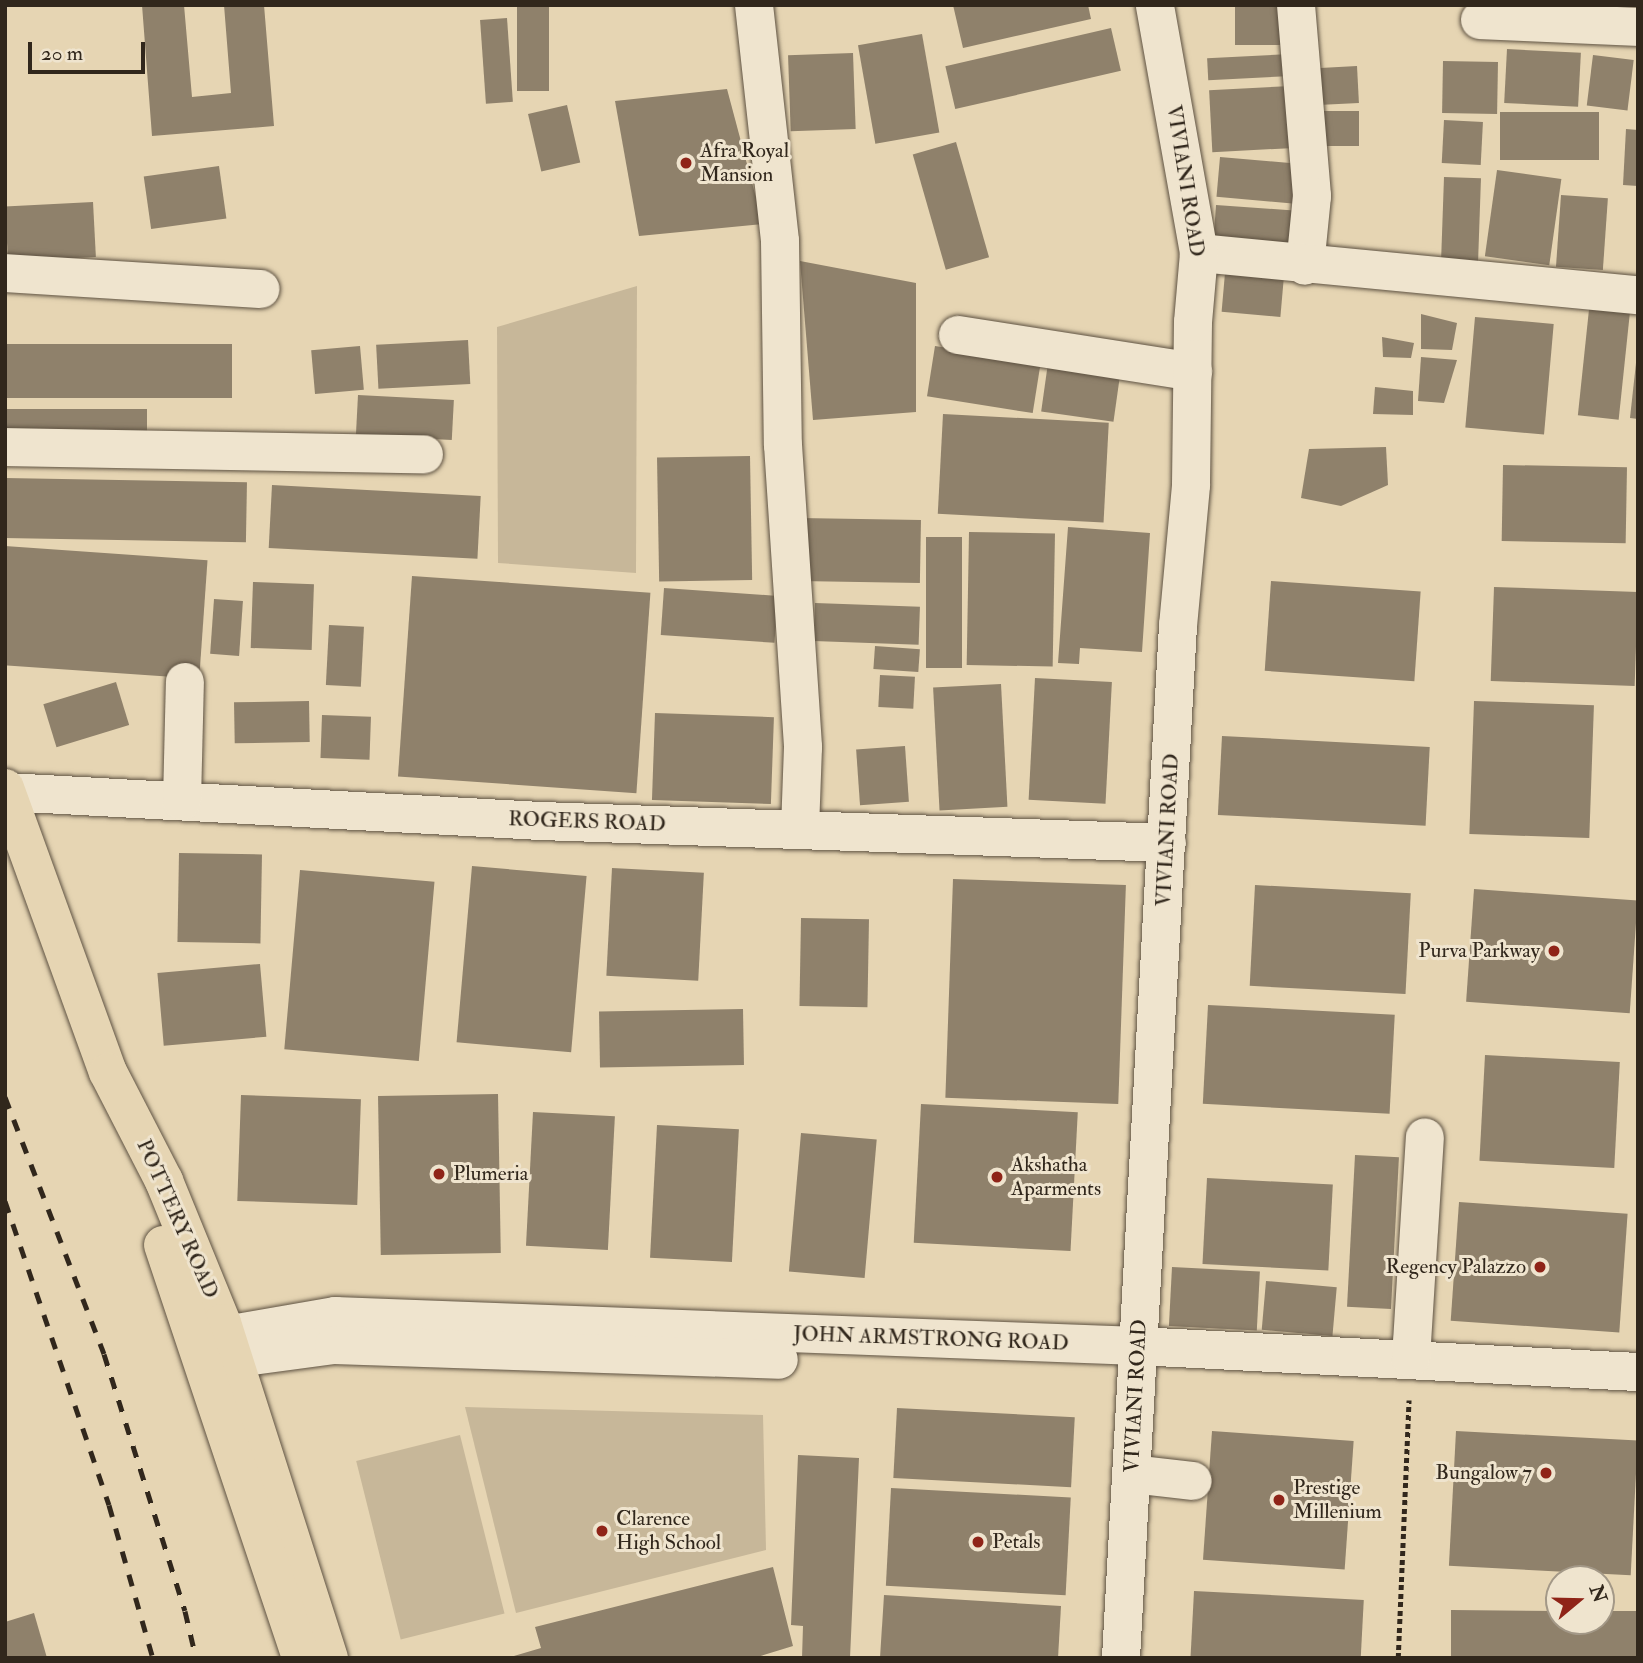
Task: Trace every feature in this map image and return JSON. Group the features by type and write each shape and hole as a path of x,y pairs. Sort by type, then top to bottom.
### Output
{"main road":[{"name":"POTTERY ROAD","path":"6,790 108,1072 164,1181 230,1346 329,1658"},
{"path":"108,1072 301,1658"}],"street":[{"path":"754,5 780,240 783,445 803,747 800,830"},
{"name":"VIVIANI ROAD","path":"1121,1658 1178,626 1191,485 1199,253 1155,5"},
{"path":"1296,5 1312,196 1305,266"},
{"path":"1480,20 1585,15 1638,27"},
{"path":"1199,253 1305,266 1638,295"},
{"path":"5,273 260,289"},
{"path":"958,335 1193,372"},
{"path":"5,447 424,454"},
{"path":"182,801 185,682"},
{"name":"ROGERS ROAD","path":"6,790 182,801 800,830 1167,843"},
{"path":"1411,1368 1425,1137"},
{"name":"JOHN ARMSTRONG ROAD","path":"230,1346 334,1345 792,1360 1138,1355 1411,1368 1638,1372"},
{"name":"JOHN ARMSTRONG ROAD","path":"1411,1368 1638,1392"},
{"path":"1132,1474 1193,1481"}],"path":[{"path":"1398,1658 1411,1368"}],"shaded area":[{"path":"637,286 636,573 498,563 497,327"},
{"path":"465,1407 763,1415 766,1550 516,1613"},
{"path":"460,1435 505,1614 401,1639 356,1461"}],"building":[{"path":"142,5 184,5 192,97 231,93 224,5 264,5 274,126 152,136"},
{"path":"517,5 549,5 549,91 517,91"},
{"path":"953,5 1088,5 1091,19 963,48"},
{"path":"1235,5 1286,5 1286,45 1235,45"},
{"path":"507,18 513,102 486,104 480,20"},
{"path":"1111,28 1121,71 955,109 945,66"},
{"path":"922,34 939,132 875,144 858,45"},
{"path":"1507,49 1581,53 1578,107 1504,103"},
{"path":"853,53 856,129 791,131 788,55"},
{"path":"1290,54 1291,76 1208,80 1207,58"},
{"path":"1593,55 1634,60 1627,111 1587,106"},
{"path":"1443,61 1498,62 1497,114 1442,113"},
{"path":"1357,66 1359,103 1313,105 1311,68"},
{"path":"1291,86 1294,148 1212,152 1209,90"},
{"name":"Afra Royal Mansion","path":"727,89 763,224 639,236 615,101"},
{"path":"567,105 580,162 541,171 528,114"},
{"path":"1323,111 1359,111 1359,146 1323,146"},
{"path":"1500,112 1599,112 1599,160 1500,160"},
{"path":"1444,120 1483,122 1481,165 1442,163"},
{"path":"1626,129 1638,130 1638,186 1623,185"},
{"path":"956,142 989,257 946,270 913,154"},
{"path":"1220,157 1296,164 1292,203 1217,197"},
{"path":"219,166 226,218 151,229 144,177"},
{"path":"1497,170 1561,179 1549,265 1485,256"},
{"path":"1444,177 1481,178 1478,263 1441,262"},
{"path":"1561,195 1608,198 1603,270 1556,267"},
{"path":"93,202 96,257 8,262 5,207"},
{"path":"1216,205 1294,210 1291,246 1213,241"},
{"path":"800,261 916,283 916,412 813,420"},
{"path":"1225,273 1284,278 1280,317 1222,312"},
{"path":"1590,300 1631,304 1619,420 1578,415"},
{"path":"1421,314 1457,323 1452,350 1421,349"},
{"path":"1475,317 1554,324 1544,434 1465,428"},
{"path":"1382,337 1414,343 1411,358 1383,357"},
{"path":"468,340 470,384 378,389 376,345"},
{"path":"5,344 232,344 232,398 5,398"},
{"path":"360,346 364,390 315,394 311,350"},
{"path":"935,346 1041,363 1033,413 927,396"},
{"path":"1421,357 1457,360 1444,403 1418,401"},
{"path":"1048,363 1120,373 1113,422 1041,412"},
{"path":"1638,363 1638,419 1630,418"},
{"path":"1375,387 1413,391 1413,415 1373,414"},
{"path":"358,395 454,400 452,440 356,435"},
{"path":"5,409 147,409 147,441 5,441"},
{"path":"943,414 1109,423 1104,523 938,514"},
{"path":"1386,447 1388,485 1341,506 1301,498 1309,449"},
{"path":"750,456 752,580 659,582 657,458"},
{"path":"1503,465 1627,467 1626,543 1502,541"},
{"path":"5,478 247,482 246,542 5,538"},
{"path":"272,485 481,496 477,559 269,548"},
{"path":"800,518 921,520 920,583 799,581"},
{"path":"1068,527 1150,533 1142,652 1080,648 1079,664 1058,663"},
{"path":"969,532 1055,534 1053,666 967,665"},
{"path":"926,537 962,537 962,668 926,668"},
{"path":"5,546 208,560 199,679 5,665"},
{"path":"412,576 650,593 636,793 398,777"},
{"path":"1271,581 1421,591 1414,681 1265,671"},
{"path":"253,582 314,584 312,650 251,648"},
{"path":"1494,587 1638,592 1635,686 1491,681"},
{"path":"664,588 778,596 774,643 661,635"},
{"path":"214,599 243,601 239,656 210,654"},
{"path":"815,603 920,607 919,645 814,641"},
{"path":"329,625 364,627 361,687 326,685"},
{"path":"875,646 920,649 918,672 873,669"},
{"path":"880,675 915,677 913,709 878,707"},
{"path":"1035,678 1112,682 1106,804 1029,800"},
{"path":"116,682 129,725 56,747 43,704"},
{"path":"1001,684 1007,807 940,810 933,688"},
{"path":"309,701 310,742 235,743 234,702"},
{"path":"1474,701 1594,705 1589,838 1469,834"},
{"path":"655,713 774,717 771,804 652,800"},
{"path":"322,715 371,717 369,760 320,758"},
{"path":"1222,736 1430,747 1426,826 1218,815"},
{"path":"905,746 909,802 860,805 856,749"},
{"path":"179,853 262,854 260,943 177,942"},
{"path":"472,866 587,876 571,1052 457,1042"},
{"path":"612,868 704,873 698,981 606,976"},
{"path":"300,870 434,882 419,1061 284,1049"},
{"path":"953,879 1126,885 1118,1104 945,1098"},
{"path":"1255,885 1411,893 1406,994 1250,986"},
{"name":"Purva Parkway","path":"1474,889 1638,900 1630,1013 1466,1002"},
{"path":"801,918 869,919 867,1007 799,1006"},
{"path":"260,964 266,1037 164,1046 157,973"},
{"path":"1208,1005 1395,1015 1390,1114 1203,1104"},
{"path":"743,1009 744,1065 600,1068 599,1012"},
{"path":"1485,1055 1620,1062 1614,1168 1479,1161"},
{"name":"Plumeria","path":"498,1094 501,1253 381,1255 378,1096"},
{"path":"241,1095 361,1099 357,1205 237,1201"},
{"name":"Akshatha Aparments","path":"921,1104 1078,1112 1071,1251 914,1243"},
{"path":"533,1112 615,1116 608,1250 526,1246"},
{"path":"657,1125 739,1129 732,1262 650,1258"},
{"path":"801,1133 877,1140 865,1278 789,1271"},
{"path":"1355,1155 1399,1157 1391,1309 1347,1307"},
{"path":"1207,1178 1333,1185 1328,1270 1202,1264"},
{"name":"Regency Palazzo","path":"1459,1202 1628,1214 1619,1332 1451,1321"},
{"path":"1172,1267 1260,1272 1257,1331 1169,1326"},
{"path":"1266,1281 1337,1287 1332,1336 1262,1330"},
{"path":"897,1408 1075,1417 1071,1487 893,1478"},
{"name":"Prestige Millenium","path":"1212,1431 1354,1441 1345,1570 1203,1560"},
{"name":"Bungalow 7","path":"1456,1431 1638,1441 1631,1575 1615,1575 1615,1565 1545,1565 1545,1571 1449,1566"},
{"path":"798,1455 859,1458 850,1658 802,1658 803,1626 791,1625"},
{"name":"Petals","path":"891,1488 1071,1497 1066,1595 886,1586"},
{"path":"773,1567 793,1646 754,1658 507,1658 541,1648 535,1627"},
{"path":"1194,1591 1364,1600 1361,1658 1190,1658"},
{"path":"884,1595 1061,1606 1058,1658 880,1658"},
{"path":"1451,1610 1545,1611 1545,1635 1615,1635 1615,1611 1637,1611 1637,1658 1451,1658"},
{"path":"34,1613 47,1658 5,1658 5,1622"}],"railway":[{"path":"5,1097 104,1354 185,1611 196,1658"},
{"path":"5,1201 109,1505 153,1658"}],"place":[{"name":"Afra Royal Mansion","path":"686,163"},
{"name":"Purva Parkway","path":"1554,951"},
{"name":"Plumeria","path":"439,1174"},
{"name":"Akshatha Aparments","path":"997,1177"},
{"name":"Regency Palazzo","path":"1540,1267"},
{"name":"Bungalow 7","path":"1546,1473"},
{"name":"Prestige Millenium","path":"1279,1500"},
{"name":"Clarence High School","path":"602,1531"},
{"name":"Petals","path":"978,1542"}]}
